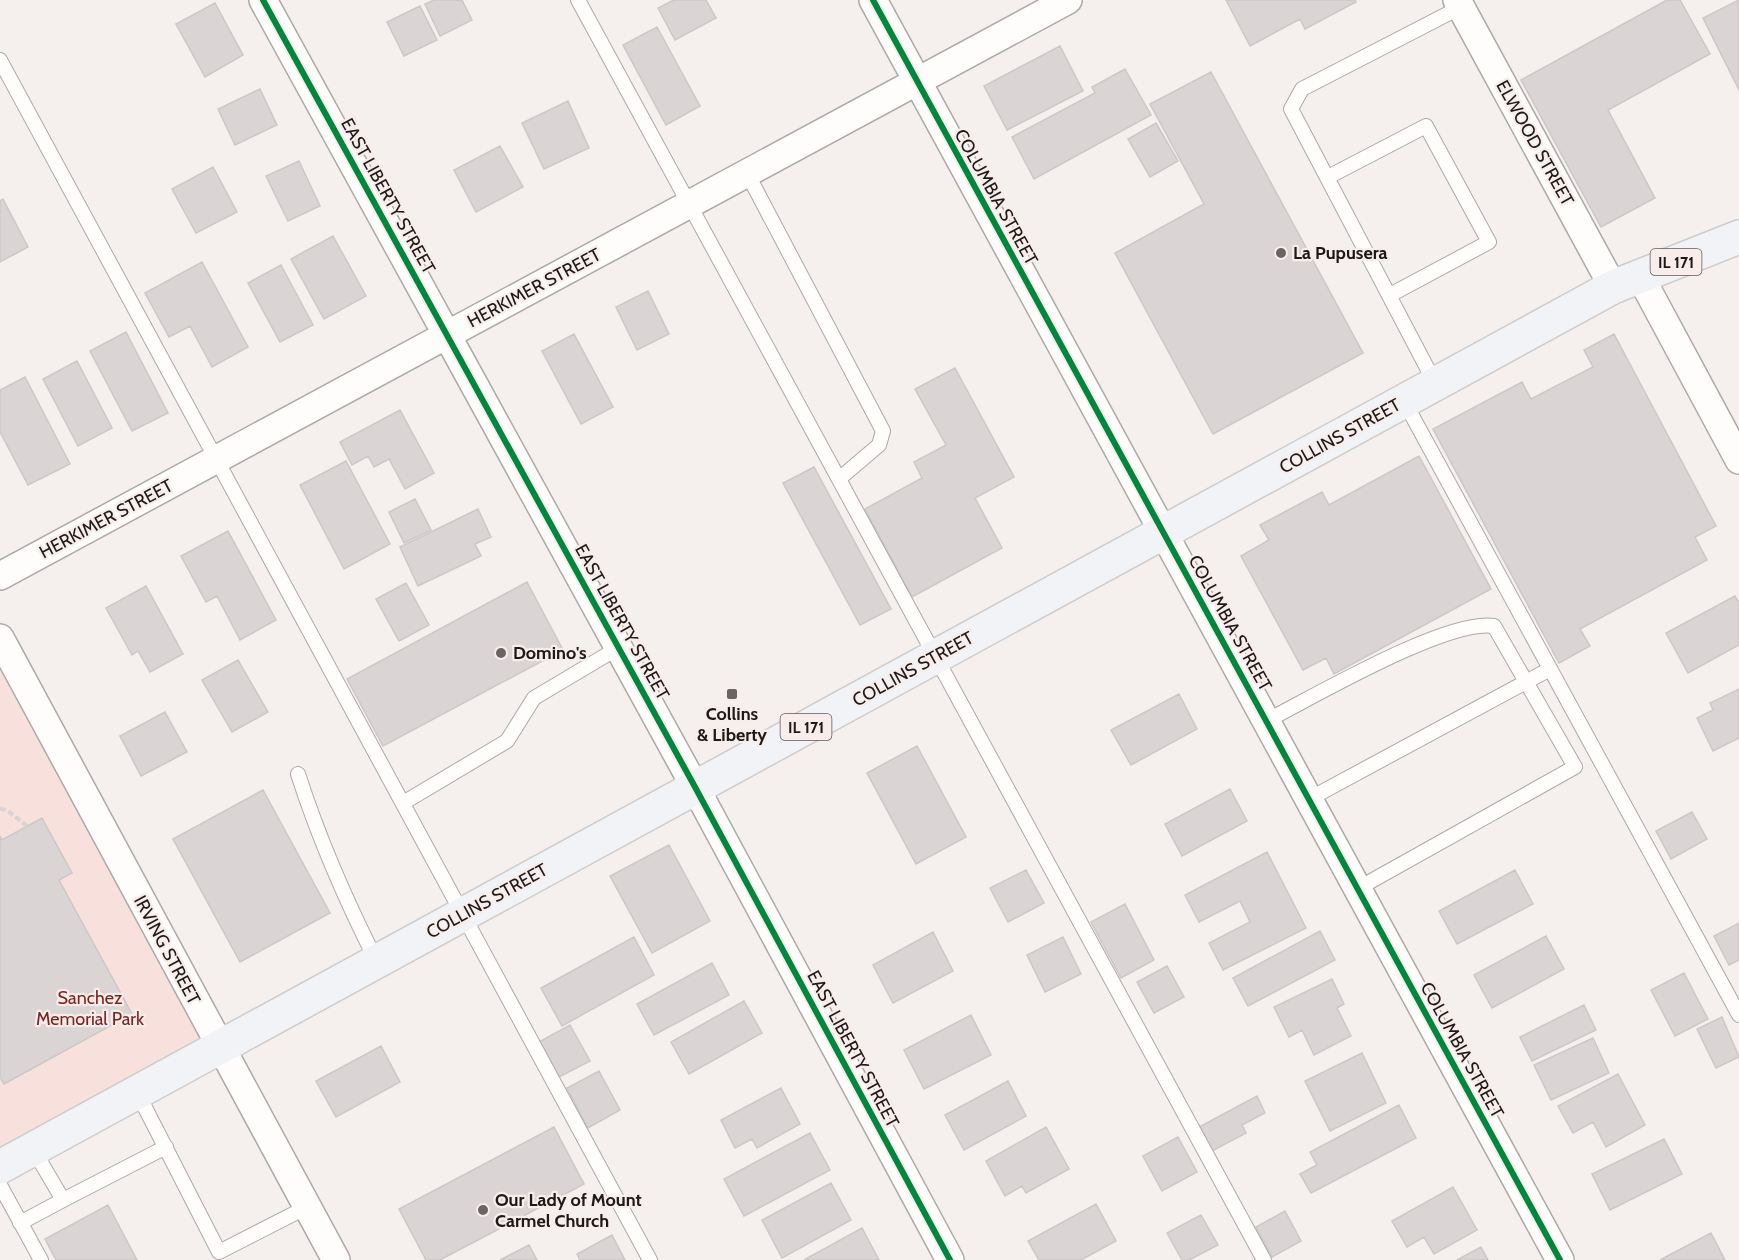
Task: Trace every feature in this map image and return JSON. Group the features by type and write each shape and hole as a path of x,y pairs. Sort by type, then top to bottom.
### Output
{"main road":[{"name":"COLLINS STREET","path":"0,1167 1435,383 1627,281 1739,237"}],"street":[{"name":"EAST LIBERTY STREET","path":"263,0 695,787 950,1260"},
{"name":"COLUMBIA STREET","path":"873,0 1560,1260"},
{"name":"HERKIMER STREET","path":"0,576 1068,0"},
{"name":"ELWOOD STREET","path":"1459,4 1739,460"},
{"name":"IRVING STREET","path":"0,638 336,1260"}],"lane":[{"path":"578,0 1264,1260"},
{"path":"1435,383 1291,109 1302,89 1459,4"},
{"path":"0,60 650,1260"},
{"path":"1328,177 1426,126 1489,242 1390,295"},
{"path":"747,173 883,431 879,445 839,479"},
{"path":"1404,401 1739,1015"},
{"path":"1266,721 1433,637 1484,624 1494,626 1575,767 1357,889"},
{"path":"403,803 507,741 534,698 618,648"},
{"path":"1309,799 1550,669"},
{"path":"298,774 315,824 348,905 377,962"},
{"path":"137,1092 219,1252 307,1207"},
{"path":"20,1223 166,1147"},
{"path":"33,1149 63,1200"},
{"path":"0,1185 41,1260"}],"path":[{"path":"0,808 8,811 27,826"}],"green space":[{"name":"Sanchez Memorial Park","path":"0,660 212,1045 0,1157"}],"building":[{"path":"434,0 462,0 472,20 440,36 425,4"},
{"path":"674,0 706,0 716,18 675,40 658,8"},
{"path":"1226,0 1355,0 1356,2 1305,29 1300,19 1250,46"},
{"path":"1667,0 1680,0 1710,54 1608,110 1655,198 1601,227 1521,80"},
{"path":"1739,0 1739,90 1703,18"},
{"path":"215,3 243,55 205,77 176,24"},
{"path":"420,6 437,40 404,56 387,22"},
{"path":"657,27 700,106 666,125 623,45"},
{"path":"1060,46 1083,91 1007,130 984,86"},
{"path":"1125,69 1151,115 1034,179 1012,137 1095,93 1092,87"},
{"path":"1211,72 1363,353 1213,434 1115,253 1204,204 1150,104"},
{"path":"260,89 277,125 235,145 218,109"},
{"path":"568,101 589,148 544,169 522,123"},
{"path":"1156,123 1178,161 1150,177 1128,139"},
{"path":"500,146 523,187 476,212 454,170"},
{"path":"299,161 320,206 288,221 266,176"},
{"path":"213,167 237,212 196,233 172,189"},
{"path":"3,199 28,247 0,262 0,201"},
{"path":"333,236 366,296 324,319 291,259"},
{"path":"202,262 248,347 212,367 190,326 169,337 145,293"},
{"path":"281,265 313,325 280,342 248,283"},
{"path":"648,291 669,334 637,350 616,307"},
{"path":"126,332 168,413 132,431 90,351"},
{"path":"574,334 613,407 581,424 542,351"},
{"path":"1614,334 1716,526 1695,537 1707,560 1580,629 1590,646 1559,663 1433,429 1522,382 1531,399 1593,367 1584,350"},
{"path":"77,361 112,428 78,446 43,379"},
{"path":"955,368 1014,477 975,498 1002,548 912,597 865,509 922,478 914,462 946,445 915,389"},
{"path":"25,377 70,464 28,485 0,432 0,390"},
{"path":"400,410 434,473 405,489 389,459 374,467 368,456 352,465 340,442"},
{"path":"1419,456 1491,589 1334,674 1326,658 1303,670 1241,556 1269,540 1260,525 1322,492 1329,505"},
{"path":"346,461 390,544 344,569 300,485"},
{"path":"814,467 891,609 860,625 783,483"},
{"path":"415,499 431,530 404,543 389,512"},
{"path":"478,509 491,537 475,544 481,556 418,586 400,547"},
{"path":"228,531 276,620 240,640 217,596 206,602 181,556"},
{"path":"527,582 563,650 383,746 347,679"},
{"path":"406,583 429,625 399,641 376,599"},
{"path":"146,586 183,654 150,672 138,651 132,655 106,608"},
{"path":"1735,596 1739,603 1739,645 1688,673 1666,633"},
{"path":"238,660 268,712 232,732 202,680"},
{"path":"1739,689 1739,738 1713,751 1697,718 1713,710 1710,703"},
{"path":"1179,694 1197,729 1131,765 1111,730"},
{"path":"165,712 187,752 141,776 120,736"},
{"path":"917,746 966,837 916,864 867,773"},
{"path":"1230,789 1247,821 1182,856 1165,824"},
{"path":"263,790 330,913 240,962 173,839"},
{"path":"1692,812 1707,839 1671,859 1656,831"},
{"path":"42,818 72,873 59,880 132,1014 4,1084 0,1077 0,836 2,840"},
{"path":"669,845 710,921 652,953 610,876"},
{"path":"1267,852 1306,928 1223,970 1209,943 1250,922 1240,901 1199,922 1185,895"},
{"path":"1026,870 1044,903 1008,922 990,888"},
{"path":"1515,870 1533,904 1457,944 1439,911"},
{"path":"1125,904 1154,960 1121,978 1091,922"},
{"path":"1739,923 1739,960 1729,965 1714,936"},
{"path":"1320,931 1335,960 1248,1006 1233,978"},
{"path":"933,932 953,971 893,1003 873,965"},
{"path":"1546,936 1564,969 1492,1008 1474,975"},
{"path":"634,937 654,975 562,1026 541,988"},
{"path":"1063,937 1081,974 1045,992 1027,955"},
{"path":"712,963 729,995 654,1035 637,1004"},
{"path":"1167,966 1184,997 1154,1013 1137,982"},
{"path":"1684,973 1708,1019 1675,1036 1651,990"},
{"path":"1332,979 1344,1004 1337,1008 1351,1036 1314,1055 1302,1030 1289,1037 1274,1007"},
{"path":"744,1001 762,1033 689,1074 671,1042"},
{"path":"1584,1005 1596,1030 1532,1061 1520,1037"},
{"path":"971,1015 991,1055 924,1089 904,1050"},
{"path":"1722,1017 1739,1057 1716,1068 1697,1029"},
{"path":"570,1025 590,1061 559,1077 539,1042"},
{"path":"1593,1038 1609,1073 1551,1100 1534,1065"},
{"path":"381,1046 400,1082 336,1117 316,1081"},
{"path":"1362,1053 1386,1103 1330,1131 1305,1081"},
{"path":"599,1071 620,1110 588,1128 567,1088"},
{"path":"1618,1074 1645,1125 1606,1147 1593,1122 1573,1133 1558,1106"},
{"path":"1008,1081 1026,1116 964,1150 945,1115"},
{"path":"781,1088 800,1124 757,1148 752,1139 735,1148 721,1120"},
{"path":"1257,1096 1265,1113 1242,1125 1246,1133 1212,1151 1199,1127"},
{"path":"1399,1105 1416,1138 1311,1193 1300,1174 1317,1165 1310,1152"},
{"path":"554,1127 584,1184 440,1260 426,1260 399,1209"},
{"path":"1046,1127 1069,1169 1026,1193 1022,1186 1005,1196 986,1161"},
{"path":"810,1133 830,1170 744,1216 724,1179"},
{"path":"1178,1137 1197,1172 1162,1191 1143,1156"},
{"path":"1664,1139 1682,1174 1610,1210 1592,1174"},
{"path":"831,1183 851,1220 782,1258 762,1220"},
{"path":"1453,1187 1477,1230 1434,1254 1424,1237 1407,1247 1392,1221"},
{"path":"1096,1204 1116,1241 1081,1260 1039,1260 1028,1241"},
{"path":"108,1205 137,1260 56,1260 45,1239"},
{"path":"1285,1211 1301,1241 1272,1257 1256,1227"},
{"path":"1201,1215 1218,1245 1189,1260 1182,1260 1167,1233"},
{"path":"862,1228 879,1260 804,1260"},
{"path":"1711,1233 1725,1260 1660,1260"},
{"path":"612,1235 625,1260 580,1260 577,1254"},
{"path":"529,1245 537,1260 500,1260"},
{"path":"1481,1247 1488,1260 1457,1260"}],"cycle path":[{"path":"263,0 695,787 950,1260"},
{"path":"873,0 1560,1260"}],"place":[{"name":"La Pupusera","path":"1281,253"},
{"name":"Domino's","path":"501,653"},
{"name":"Collins & Liberty","path":"732,694"},
{"name":"Our Lady of Mount Carmel Church","path":"483,1210"}]}
